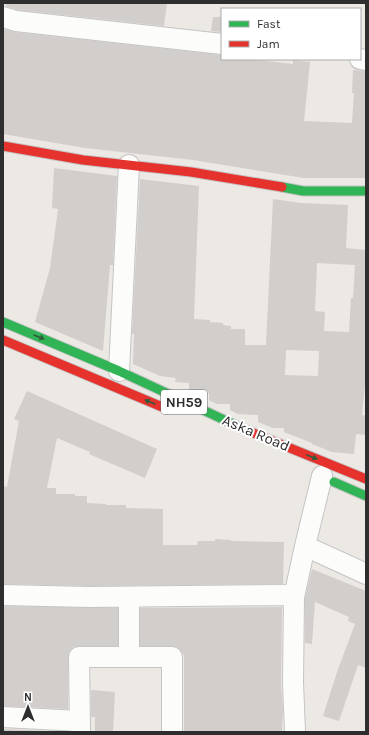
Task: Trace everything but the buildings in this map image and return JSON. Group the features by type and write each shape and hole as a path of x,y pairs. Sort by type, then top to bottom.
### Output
{"main road":[{"path":"3,146 83,160 191,172 303,191 366,191"},
{"name":"NH59","path":"3,322 119,371 233,425 366,479"},
{"name":"NH59","path":"3,340 176,413"},
{"path":"319,475 366,496"}],"street":[{"path":"3,17 16,21 221,44"},
{"path":"119,371 129,165"},
{"path":"295,732 293,682 294,597 319,475"},
{"path":"305,546 366,574"},
{"path":"3,595 129,597 286,595 294,597"},
{"path":"129,597 129,657"},
{"path":"3,717 80,726 79,657 172,657 172,732"}],"traffic: fast":[{"path":"282,187 303,191 366,191"},
{"path":"3,322 119,371 246,430"},
{"path":"334,482 366,496"}],"traffic: jam":[{"path":"3,146 83,160 191,172 282,187"},
{"path":"3,340 167,409"},
{"path":"246,430 366,479"}]}
